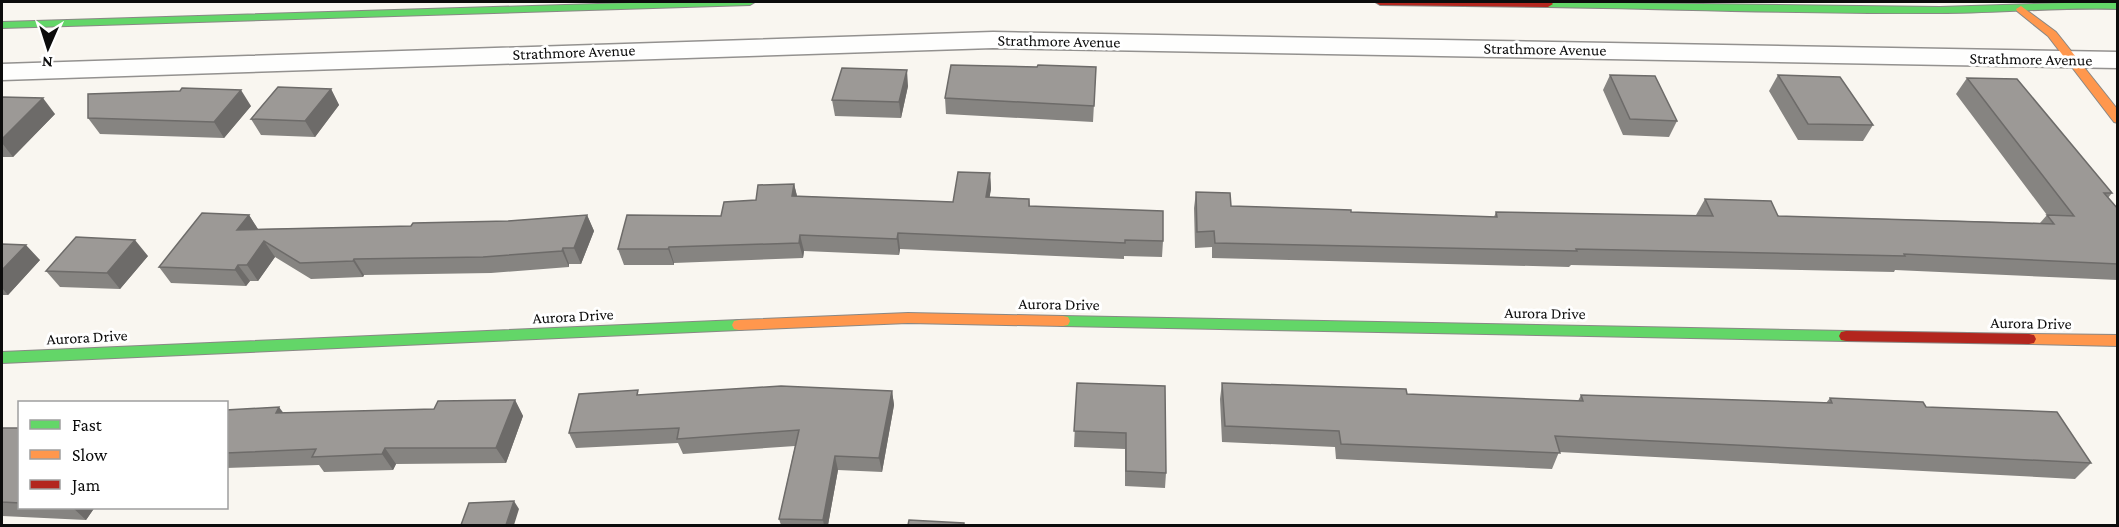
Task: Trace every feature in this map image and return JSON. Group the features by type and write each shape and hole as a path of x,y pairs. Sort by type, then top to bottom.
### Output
{"street":[{"path":"2,25 750,2"},
{"path":"1380,2 1528,2 1941,10 2076,3 2118,6"},
{"path":"2016,5 2074,19"},
{"path":"2016,5 2052,34 2118,119"},
{"name":"Strathmore Avenue","path":"2,72 874,42 993,40 2118,60"},
{"name":"Aurora Drive","path":"2,358 908,318 2118,341"}],"building":[{"path":"951,65 1096,67 1094,106 945,98"},
{"path":"842,68 907,70 899,102 832,100"},
{"path":"1610,75 1655,76 1677,121 1630,119"},
{"path":"1778,75 1840,77 1873,125 1808,124"},
{"path":"1967,78 2017,79 2112,193 2104,193 2118,209 2118,264 1904,254 1905,256 1215,243 1214,231 1197,232 1196,192 1230,193 1231,206 1497,217 1496,212 1713,216 1705,199 1771,201 1778,216 2054,224 2047,215 2074,216"},
{"path":"278,87 331,89 305,121 251,119"},
{"path":"182,88 241,90 214,122 88,118 88,94 180,91"},
{"path":"2,97 43,98 2,139"},
{"path":"958,172 990,173 986,197 1029,199 1029,206 1163,211 1163,241 1125,240 1125,243 898,233 897,239 800,235 799,243 618,249 627,215 721,216 724,202 756,200 758,185 794,184 792,196 953,202"},
{"path":"202,213 249,215 237,230 411,226 413,223 508,221 587,215 574,248 563,248 562,251 483,257 354,259 353,261 300,263 264,241 247,265 238,265 235,270 159,267"},
{"path":"76,237 135,240 107,273 46,271"},
{"path":"2,244 26,245 2,270"},
{"path":"1077,383 1165,386 1166,473 1126,471 1126,433 1074,431"},
{"path":"1222,383 1406,389 1407,394 1583,401 1581,395 1832,403 1830,398 1923,402 1926,407 2057,412 2091,463 1555,436 1560,453 1341,444 1339,431 1225,426"},
{"path":"781,386 892,391 879,458 835,456 823,520 779,519 799,430 677,439 679,428 569,433 579,394 638,390 637,395"},
{"path":"515,400 496,448 385,448 382,454 312,457 316,449 228,453 228,410 279,407 276,413 434,409 438,401"},
{"path":"2,428 18,428 18,503 2,502"},
{"path":"514,501 506,525 461,525 469,503"},
{"path":"909,520 964,523 964,525 908,525"}],"traffic: fast":[{"path":"2,25 750,2"},
{"path":"1548,4 1940,10 2074,5 2118,6"},
{"path":"1063,321 1846,336"},
{"path":"2,358 739,325"}],"traffic: slow":[{"path":"2021,9 2052,34 2118,119"},
{"path":"739,325 908,318 1063,321"},
{"path":"2029,339 2118,341"}],"traffic: jam":[{"path":"1380,2 1548,4"},
{"path":"1846,336 2029,339"}]}
